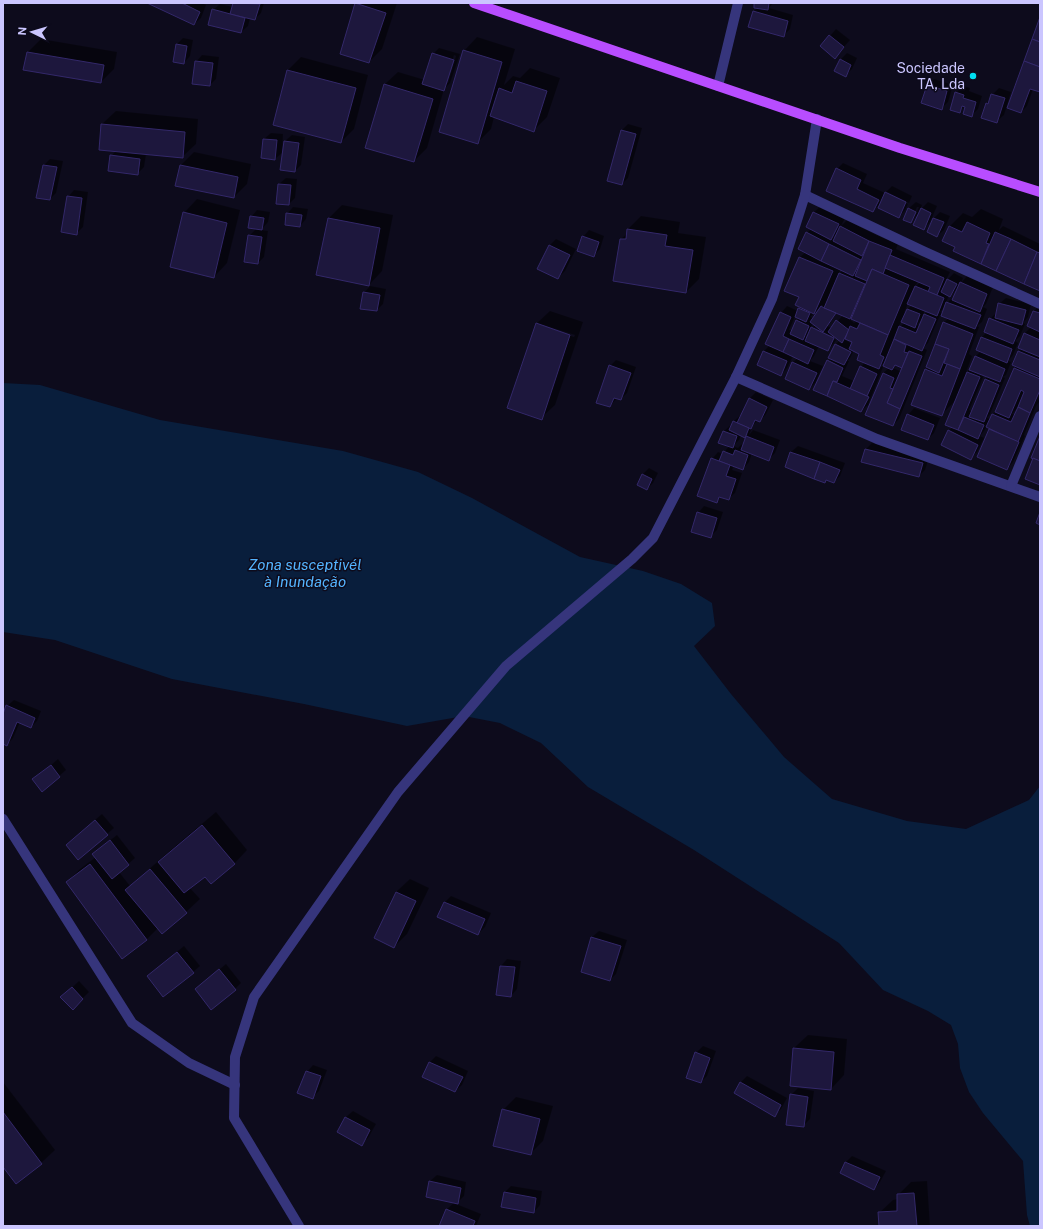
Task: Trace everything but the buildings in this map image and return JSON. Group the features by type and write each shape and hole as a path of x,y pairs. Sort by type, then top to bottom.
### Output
{"main road":[{"path":"474,3 900,148 1040,192"}],"street":[{"path":"718,86 738,3"},
{"path":"299,1226 234,1118 235,1056 254,997 398,792 506,666 632,559 653,538 736,377 772,299 805,195 817,119"},
{"path":"805,195 1040,304"},
{"path":"736,377 877,438 1040,497"},
{"path":"1011,486 1040,416"},
{"path":"3,819 132,1023 189,1063 235,1085"}],"water":[{"name":"Zona susceptivél à Inundação","path":"3,383 40,385 160,420 343,451 418,472 472,498 580,557 643,571 681,584 712,603 715,626 694,646 731,694 784,757 832,799 907,821 966,829 1029,800 1040,786 1040,1226 1030,1226 1027,1215 1023,1161 983,1113 969,1092 960,1068 958,1044 951,1025 928,1011 883,990 839,943 694,850 588,787 541,743 500,723 464,716 407,726 304,704 172,679 55,640 3,632"}],"place":[{"name":"Sociedade TA, Lda","path":"973,76"}]}
